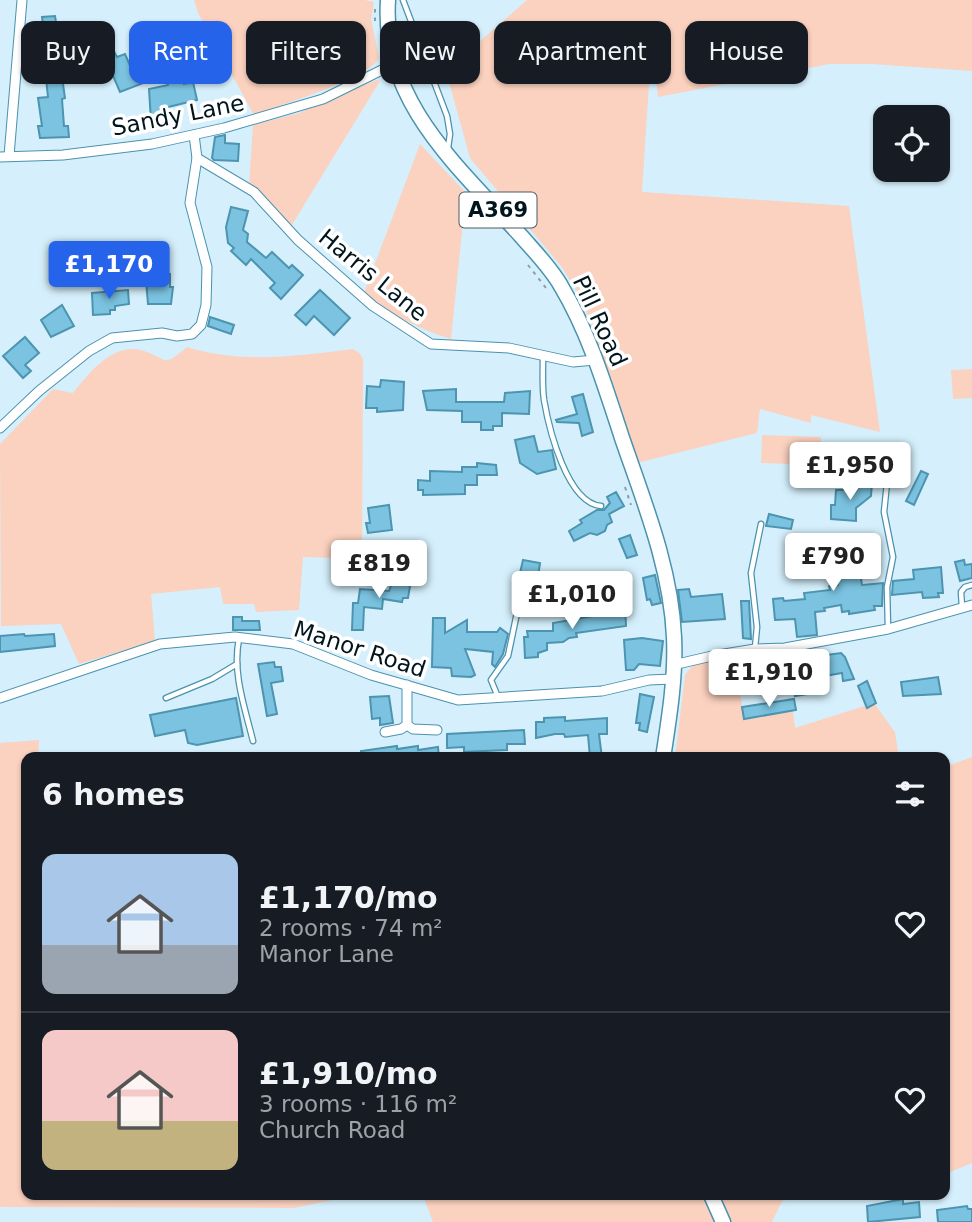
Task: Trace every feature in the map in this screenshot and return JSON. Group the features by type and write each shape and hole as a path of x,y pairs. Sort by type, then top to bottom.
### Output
{"main road":[{"name":"Pill Road","path":"387,21 388,0"},
{"name":"Pill Road","path":"403,84 418,117 560,284 581,323 658,546 673,672"},
{"name":"A369","path":"664,752 673,672"},
{"path":"713,1200 723,1222"}],"street":[{"path":"4,157 22,0"},
{"name":"Sandy Lane","path":"4,157 63,155 152,144 194,135 311,103 380,71"},
{"path":"0,429 39,391 89,351 112,338 192,334 201,326 206,305 207,267 190,203 197,158 194,135"},
{"name":"Harris Lane","path":"197,158 254,192 314,254 373,306 431,344 509,348 573,362 595,360"},
{"name":"Manor Road","path":"0,698 160,644 240,638 293,644 371,675 458,700 602,691 755,649 785,648 888,629 967,606"},
{"path":"407,685 407,725"},
{"path":"407,725 413,729 437,730"},
{"path":"385,732 407,725"}],"lane":[{"path":"403,0 447,116 450,134 447,153"},
{"path":"543,356 543,397 563,466 579,496 601,506"},
{"path":"888,473 884,512 893,557 887,587 888,629"},
{"path":"755,649 757,628 751,566 761,523"},
{"path":"498,697 491,680 508,656 523,584"},
{"path":"967,606 961,592 972,584"},
{"path":"240,638 237,664 240,688 253,741"},
{"path":"166,698 212,679 237,664"}],"path":[{"path":"622,479 632,509"}],"shaded area":[{"path":"194,0 374,2 371,19 379,58 366,70 366,21 246,21 246,84 339,84 254,115 232,75 232,21 202,21"},
{"path":"527,0 972,0 972,71 872,64 829,64 808,68 808,21 685,21 685,84 725,84 658,97 656,84 671,84 671,21 503,21"},
{"path":"494,29 494,84 649,84 642,192 849,206 880,432 811,415 811,423 760,409 757,433 637,463 583,301 561,266 470,158 450,84 480,84 480,41"},
{"path":"376,80 380,81 290,228 249,186 253,125 299,113"},
{"path":"420,144 466,193 451,339 405,320 364,293"},
{"path":"187,347 249,357 291,356 353,349 359,353 363,359 362,559 303,557 299,610 256,612 254,604 223,604 220,587 151,594 155,641 79,664 61,624 1,626 0,444 53,389 73,393 95,368 113,355 133,349 169,360"},
{"path":"972,369 972,398 953,399 951,370"},
{"path":"762,435 821,437 820,465 761,463"},
{"path":"735,658 744,719 793,711 795,728 874,703 895,732 898,752 676,752 685,675 693,665"},
{"path":"39,740 38,752 21,752 21,1200 332,1200 294,1208 0,1207 0,743"},
{"path":"972,757 972,1163 950,1172 950,765"},
{"path":"425,1200 786,1200 782,1201 772,1222 433,1222"}],"building":[{"path":"55,16 56,21 42,21 42,17"},
{"path":"115,53 117,57 125,54 129,63 129,84 141,84 120,92 115,80"},
{"path":"47,84 63,84 64,126 68,126 69,137 40,138 38,126 42,126 38,98 48,97"},
{"path":"193,84 197,100 160,109 161,119 151,121 149,89"},
{"path":"225,135 225,143 239,144 238,161 212,158 215,137"},
{"path":"231,207 248,211 243,230 248,234 247,242 266,258 272,252 289,268 292,265 303,275 281,299 270,288 275,283 251,259 246,265 231,251 234,248 228,243 226,227"},
{"path":"145,268 162,268 162,274 170,274 170,287 173,287 171,304 148,304"},
{"path":"128,290 129,304 115,306 115,310 110,310 110,314 93,315 92,293"},
{"path":"320,290 350,318 334,335 314,316 306,325 295,315"},
{"path":"62,305 74,326 51,337 41,320"},
{"path":"210,317 234,325 231,334 208,326"},
{"path":"25,337 39,353 25,365 31,371 23,378 3,356"},
{"path":"381,380 404,382 403,410 377,412 377,408 366,408 367,386 380,387"},
{"path":"456,389 456,402 504,402 505,393 530,391 529,414 502,413 502,426 493,426 493,430 481,430 481,422 462,422 462,411 427,410 423,391"},
{"path":"583,394 593,432 582,436 579,423 556,420 577,414 572,397"},
{"path":"534,436 538,452 552,450 556,469 537,474 520,463 515,440"},
{"path":"477,463 496,465 497,475 477,475 477,485 465,485 465,494 423,495 423,490 418,490 418,480 430,481 430,471 462,472 462,467 477,467"},
{"path":"921,471 928,474 914,505 906,501"},
{"path":"860,482 872,483 871,496 856,508 856,521 831,519 831,505 835,505 836,490 851,490"},
{"path":"616,492 624,506 609,514 612,522 607,525 605,531 597,535 590,533 574,541 569,531 582,523 580,520 597,510 604,510 610,503 607,497"},
{"path":"389,505 392,530 368,533 368,508"},
{"path":"769,514 793,520 791,529 766,526"},
{"path":"630,535 637,555 627,558 619,539"},
{"path":"835,541 863,542 864,553 857,553 862,585 883,583 882,606 874,606 875,610 849,614 849,611 842,612 841,605 824,608 825,611 815,612 817,635 797,637 795,619 775,620 773,599 805,599 804,593 830,590 829,586 838,585"},
{"path":"523,560 540,563 538,577 520,573"},
{"path":"964,560 965,565 972,564 972,578 960,581 955,562"},
{"path":"941,567 943,593 938,593 939,597 923,598 922,592 892,595 893,581 914,579 913,570"},
{"path":"655,575 661,603 652,605 650,599 647,600 643,578"},
{"path":"394,577 411,580 408,598 403,598 402,602 383,599 382,609 364,607 363,630 352,630 353,603 358,603 360,589 389,591"},
{"path":"689,589 691,597 722,594 725,619 682,622 678,590"},
{"path":"741,601 749,601 751,639 743,638"},
{"path":"625,606 626,626 576,633 577,637 563,642 547,643 547,650 538,653 538,657 525,658 524,637 528,637 527,631 553,631 553,623 616,612 615,608"},
{"path":"233,617 242,617 242,621 259,621 260,630 233,630"},
{"path":"433,618 445,618 445,633 467,620 467,632 497,632 500,628 508,634 503,654 495,667 492,664 493,652 465,649 475,675 452,676 451,668 432,667"},
{"path":"54,634 55,646 0,652 0,636"},
{"path":"642,638 663,641 660,666 639,664 634,670 626,670 624,640"},
{"path":"841,653 854,679 843,681 842,673 813,678 815,690 808,694 795,696 792,676 742,683 739,667"},
{"path":"274,662 275,667 281,667 283,681 271,683 277,714 267,716 258,664"},
{"path":"938,677 941,694 903,696 901,682"},
{"path":"867,681 876,703 867,708 858,686"},
{"path":"640,694 654,697 647,732 639,730 640,723 636,723"},
{"path":"389,696 393,723 380,725 380,718 372,719 370,697"},
{"path":"236,698 243,736 197,745 188,743 185,730 155,736 150,715"},
{"path":"794,699 796,710 744,719 742,707"},
{"path":"565,717 565,721 607,718 607,734 599,734 601,752 589,752 588,735 565,737 564,734 555,734 536,738 536,722 544,722 544,718"},
{"path":"524,730 525,744 507,744 507,750 464,752 464,747 447,748 447,734"},
{"path":"418,746 418,750 438,747 438,752 361,752"},
{"path":"898,1200 903,1200 903,1204 919,1202 920,1217 868,1222 867,1206"},
{"path":"967,1206 972,1209 972,1222 938,1222 937,1210"}]}
